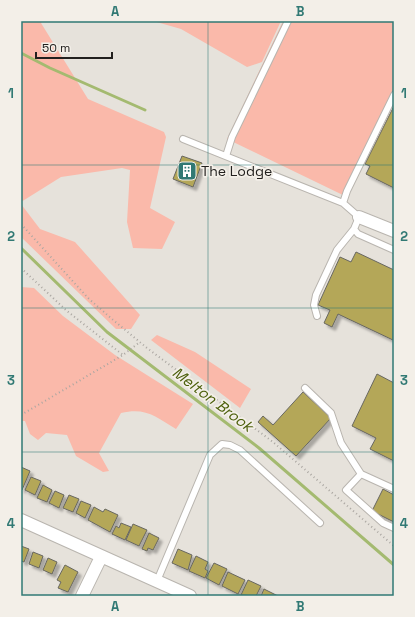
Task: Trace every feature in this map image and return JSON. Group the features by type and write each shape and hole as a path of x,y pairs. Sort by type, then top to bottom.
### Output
{"street":[{"path":"359,217 394,232"},
{"path":"21,520 190,596"},
{"path":"82,596 101,557"}],"lane":[{"path":"226,156 232,137 288,21"},
{"path":"343,202 346,191 394,95"},
{"path":"183,139 343,202 359,217 354,229 337,250 314,301 317,316"},
{"path":"354,229 358,234 394,250"},
{"path":"305,388 331,413 342,443 361,474 394,489"},
{"path":"157,581 210,455 222,444 230,445 240,450 320,523"},
{"path":"361,474 346,490 382,523 394,528"}],"path":[{"path":"21,224 88,298 140,342 273,442 394,546"},
{"path":"21,268 67,311 123,355"},
{"path":"21,415 123,355 140,342"}],"shaded area":[{"path":"21,21 42,21 41,23 88,99 164,132 166,137 150,208 175,222 162,249 133,248 127,222 130,170 122,168 61,177 21,202"},
{"path":"153,21 281,21 262,62 247,67 181,29"},
{"path":"283,21 394,21 394,103 347,197 227,139"},
{"path":"21,204 40,229 75,242 140,315 131,329 116,329 21,237"},
{"path":"21,287 34,288 63,316 115,355 193,404 176,429 156,417 144,412 130,411 121,413 99,453 109,471 103,472 76,456 67,435 46,433 38,440 30,434 25,421 21,421"},
{"path":"157,335 195,352 251,389 240,408 151,340"}],"building":[{"path":"394,106 394,188 366,174 370,166 365,164"},
{"name":"The Lodge","path":"182,156 202,163 193,187 173,179"},
{"path":"356,252 394,270 393,340 338,314 332,327 324,323 330,310 318,305 340,257 351,262"},
{"path":"377,374 394,383 394,461 370,449 376,438 352,426"},
{"path":"303,392 331,418 296,456 258,422 263,416 273,425"},
{"path":"21,467 30,471 22,490 21,489"},
{"path":"31,477 41,481 35,495 25,490"},
{"path":"43,485 52,490 47,502 37,498"},
{"path":"383,489 394,495 394,522 372,511"},
{"path":"55,491 64,495 59,508 49,503"},
{"path":"69,495 79,499 73,512 63,508"},
{"path":"81,501 91,505 85,518 76,513"},
{"path":"94,507 103,512 105,509 118,515 110,532 88,520"},
{"path":"121,523 131,527 125,540 112,534 116,526 119,528"},
{"path":"133,524 147,530 139,546 126,540"},
{"path":"149,533 159,538 153,550 148,548 147,551 142,549"},
{"path":"21,546 29,549 24,562 21,561"},
{"path":"178,549 192,555 188,570 172,563"},
{"path":"33,552 43,556 39,568 29,564"},
{"path":"196,556 208,562 205,569 208,571 205,578 189,571"},
{"path":"48,558 57,562 52,574 43,570"},
{"path":"214,563 227,569 219,585 206,578"},
{"path":"65,565 78,572 68,592 58,588 61,582 57,580"},
{"path":"228,572 245,580 238,594 222,586"},
{"path":"248,580 261,586 256,596 241,595"},
{"path":"264,589 278,596 261,596"}],"waterway":[{"path":"21,53 50,68 145,110"},
{"name":"Melton Brook","path":"21,248 107,332 259,448 394,565"}],"place":[{"name":"The Lodge","path":"187,171"}]}
